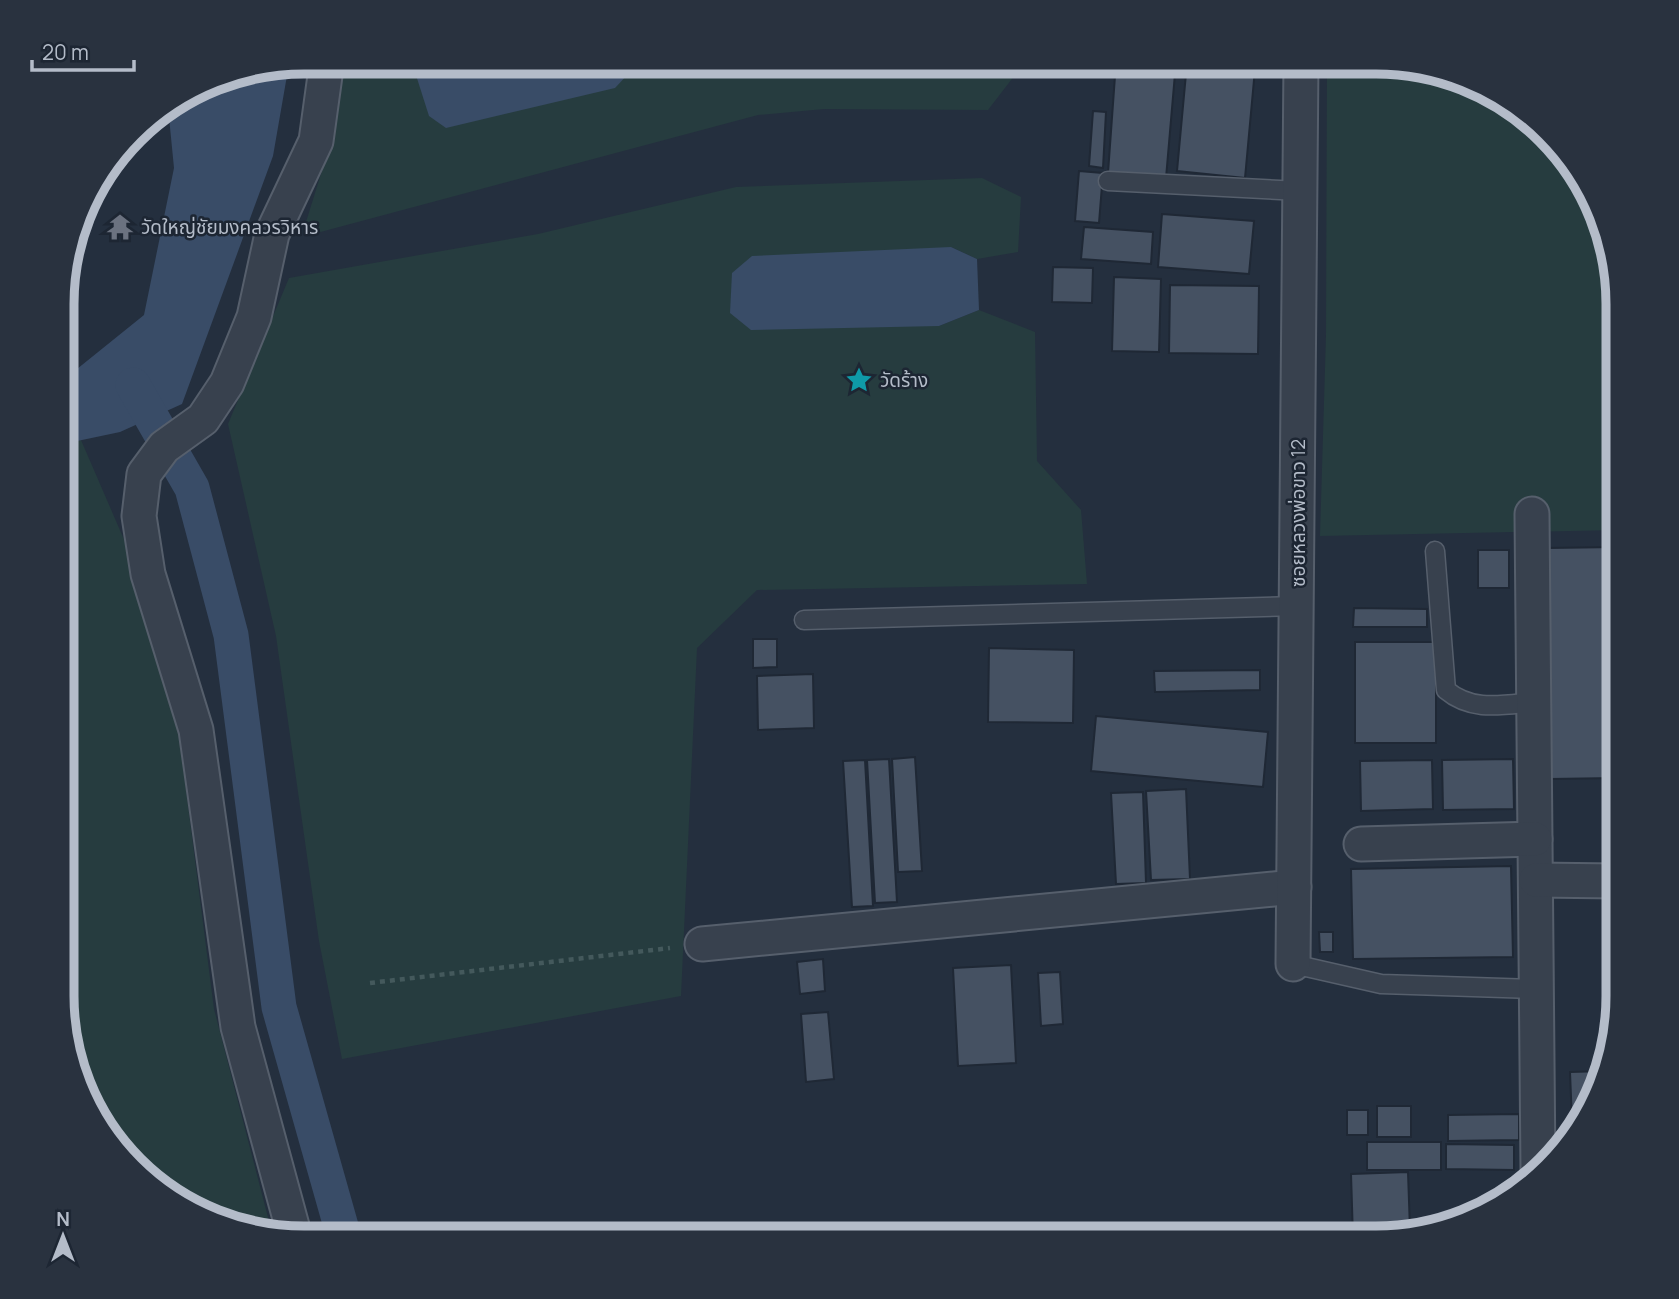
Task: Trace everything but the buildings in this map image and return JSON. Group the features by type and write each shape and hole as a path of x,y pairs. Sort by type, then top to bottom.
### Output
{"street":[{"path":"292,1225 238,1027 196,730 148,573 139,516 144,474 164,447 203,419 232,372 254,317 272,234 316,141 325,74"},
{"name":"ซอยหลวงพ่อขาว 12","path":"1293,964 1301,74"},
{"path":"1532,514 1538,1157"},
{"path":"1361,844 1535,839"},
{"path":"1536,880 1605,881"},
{"path":"702,944 1294,887"}],"lane":[{"path":"1108,181 1300,191"},
{"path":"1435,551 1446,690 1459,700 1484,707 1534,702"},
{"path":"804,620 1297,606"},
{"path":"1293,964 1381,984 1536,989"}],"path":[{"path":"370,983 702,944"}],"green space":[{"path":"334,74 1016,74 988,110 824,109 758,115 313,234 306,222 334,132"},
{"path":"1327,74 1390,74 1420,78 1463,91 1503,112 1548,152 1567,176 1582,202 1601,259 1606,304 1606,530 1320,536 1326,335"},
{"path":"982,178 1021,197 1018,252 977,259 951,247 939,326 979,310 1035,332 1037,461 1081,510 1087,584 757,590 697,648 681,996 342,1059 319,941 276,636 228,424 289,278 538,234 736,187"},
{"path":"81,440 132,558 179,735 214,1009 269,1223 216,1208 176,1187 152,1168 112,1123 97,1097 81,1055 74,1010 74,442"}],"water":[{"path":"416,74 628,74 615,88 446,128 429,116"},
{"path":"287,75 273,156 182,404 120,432 74,442 74,369 144,315 174,168 169,118 202,97 230,86 244,81"},
{"path":"951,247 977,259 979,310 939,326 751,330 730,313 732,273 752,256"}],"waterway":[{"path":"133,385 192,488 231,635 279,1007 341,1225"}],"place":[{"name":"วัดใหญ่ชัยมงคลวรวิหาร","path":"120,227"},
{"name":"วัดร้าง","path":"859,380"}]}
